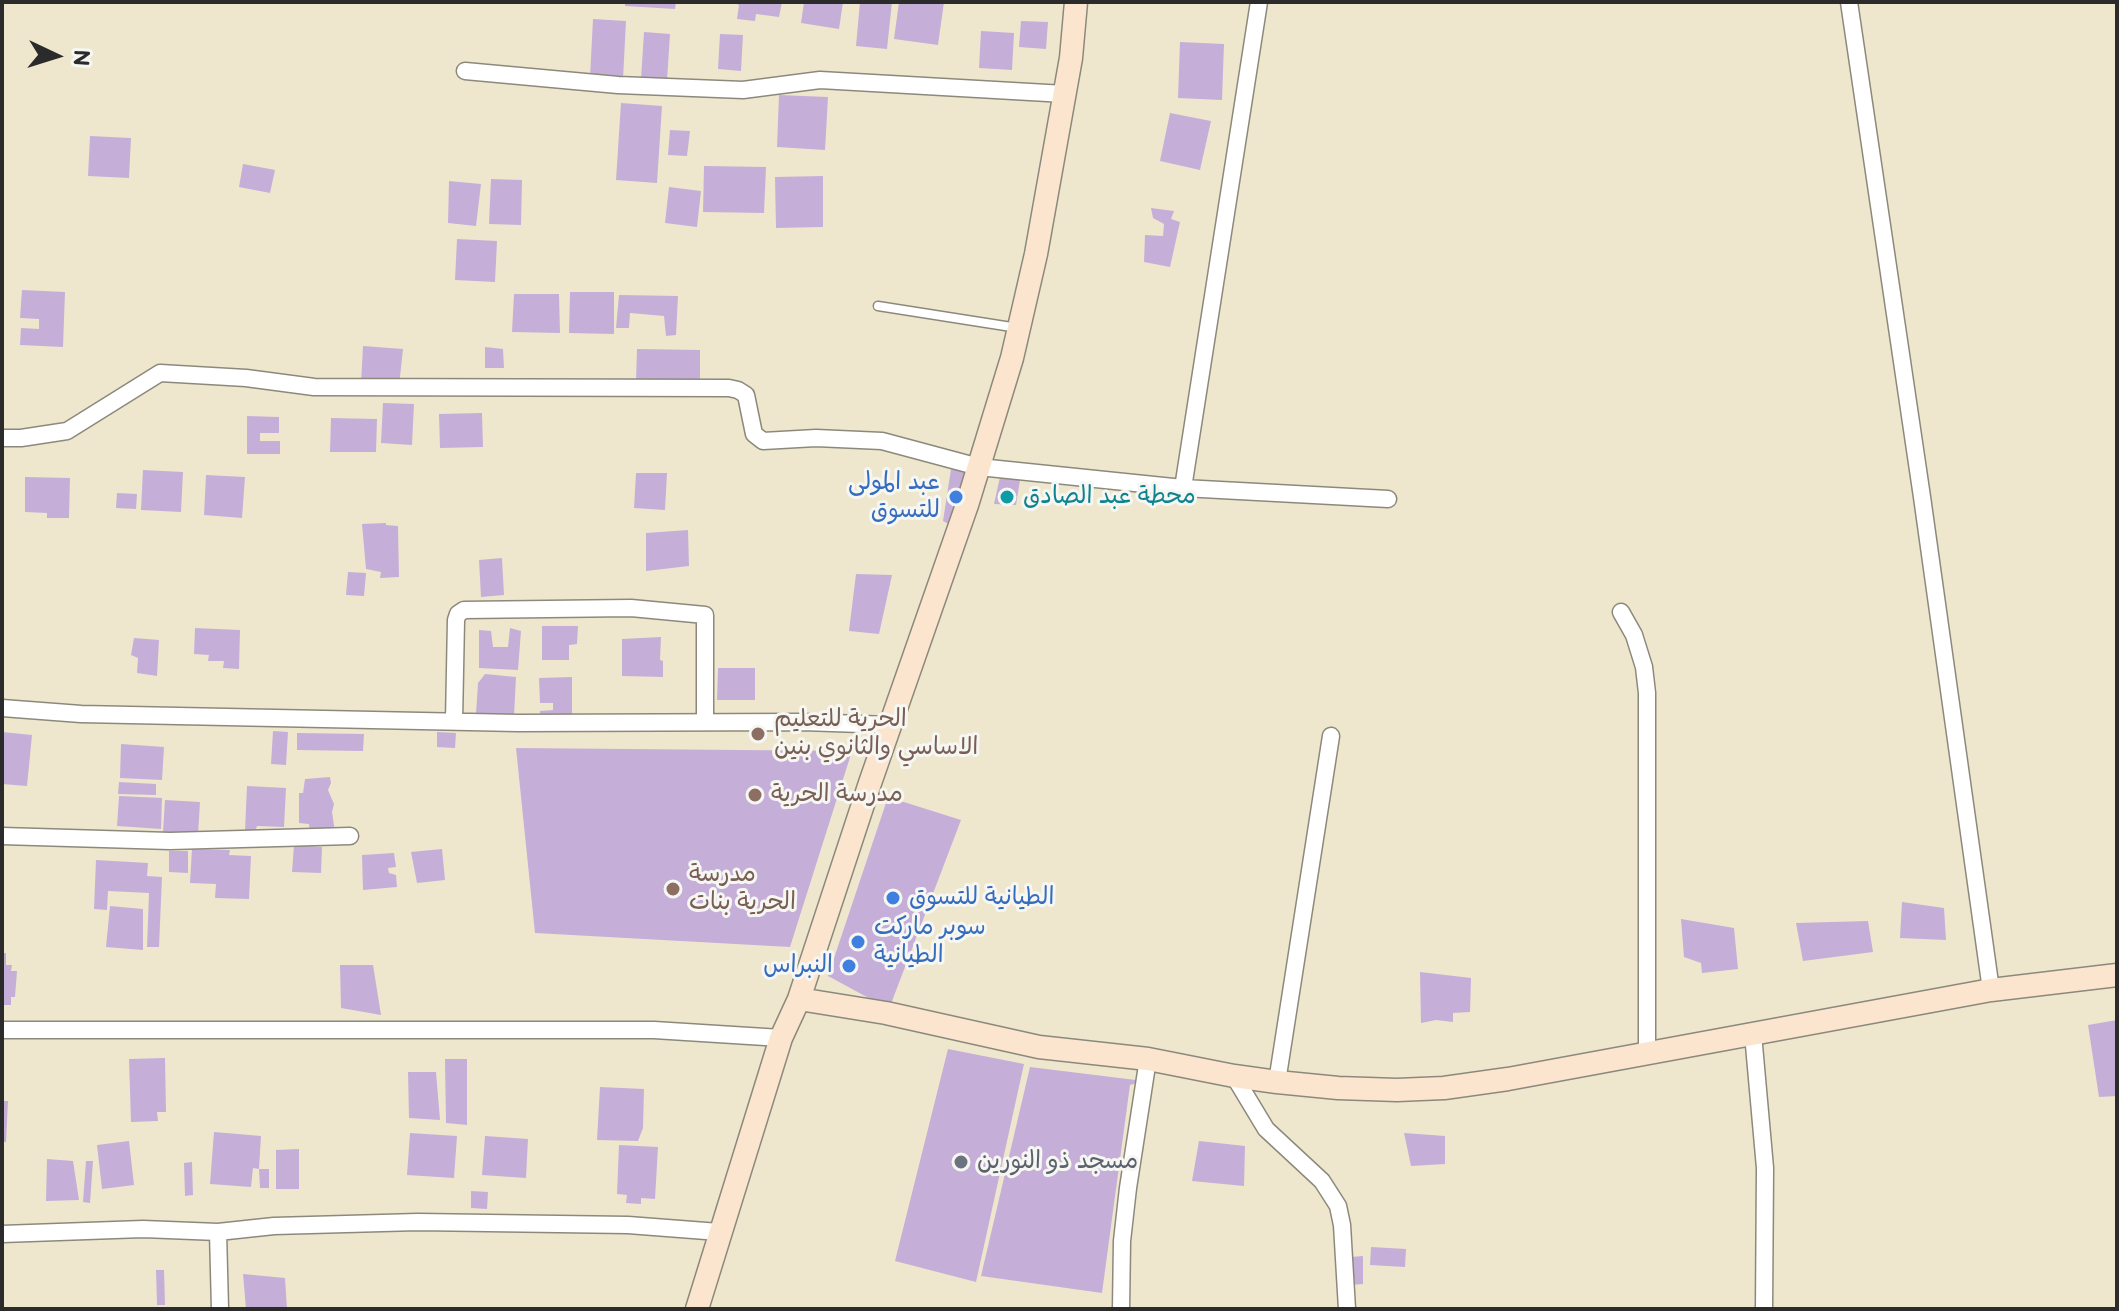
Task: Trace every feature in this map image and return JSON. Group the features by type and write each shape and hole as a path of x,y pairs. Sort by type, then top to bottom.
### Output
{"street":[{"path":"697,1309 781,1038 799,999 979,467 1019,328 1036,254 1071,58 1076,2"},
{"path":"1183,488 1259,2"},
{"path":"1849,2 1991,990"},
{"path":"465,71 618,85 743,90 820,80 1065,94"},
{"path":"2,438 67,431 160,373 246,378 314,387 729,388 746,395 754,434 763,441 816,438 882,441 979,467 1183,488 1388,499"},
{"path":"454,721 456,620 464,610 631,608 705,615 705,722"},
{"path":"1621,612 1634,635 1644,667 1647,693 1647,1055"},
{"path":"2,708 81,714 890,725"},
{"path":"1277,1082 1331,736"},
{"path":"2,836 170,841 350,836"},
{"path":"799,999 886,1013 1039,1047 1148,1059 1277,1082 1397,1090 1444,1088 1647,1055 1991,990 2117,975"},
{"path":"2,1030 654,1030 781,1038"},
{"path":"1753,1034 1765,1168 1764,1309"},
{"path":"1121,1309 1122,1241 1148,1059"},
{"path":"1234,1076 1266,1129 1322,1181 1338,1206 1347,1309"},
{"path":"2,1234 143,1229 218,1232 274,1226 476,1222 628,1225 719,1232"},
{"path":"218,1232 220,1309"}],"lane":[{"path":"878,306 1019,328"}],"building":[{"path":"625,2 676,2 675,9 625,6"},
{"path":"732,2 782,2 779,17 756,14 755,21 737,19 739,5"},
{"path":"804,2 843,2 839,29 801,23"},
{"path":"860,2 892,2 887,49 856,46"},
{"path":"899,2 944,2 938,45 894,39"},
{"path":"593,19 626,21 623,79 590,77"},
{"path":"1021,21 1048,22 1046,49 1019,47"},
{"path":"981,31 1014,33 1012,70 979,68"},
{"path":"644,32 670,34 667,81 641,79"},
{"path":"720,34 743,35 741,71 718,69"},
{"path":"1180,42 1224,44 1222,100 1178,98"},
{"path":"779,95 828,97 825,150 777,147"},
{"path":"621,103 662,106 657,183 616,180"},
{"path":"1170,113 1211,121 1200,170 1160,161"},
{"path":"670,130 690,131 687,156 668,155"},
{"path":"90,136 131,138 129,178 88,176"},
{"path":"243,164 275,170 270,193 239,187"},
{"path":"704,166 766,167 764,213 703,212"},
{"path":"823,176 823,227 776,228 775,177"},
{"path":"491,179 522,180 521,225 489,224"},
{"path":"449,181 481,184 476,226 448,223"},
{"path":"669,187 701,191 697,227 665,223"},
{"path":"1151,208 1174,211 1171,219 1180,222 1170,267 1144,262 1145,235 1163,236 1164,224 1153,218"},
{"path":"457,239 497,241 495,282 455,280"},
{"path":"22,290 65,292 63,347 20,345 21,328 39,329 39,319 20,318"},
{"path":"570,292 614,292 614,334 569,333"},
{"path":"514,294 559,294 560,333 512,332"},
{"path":"619,295 678,296 676,335 666,336 664,316 630,313 629,328 616,328"},
{"path":"363,346 403,349 399,386 361,383"},
{"path":"485,347 503,349 504,368 485,368"},
{"path":"637,349 700,350 700,383 636,382"},
{"path":"383,403 414,404 412,445 381,443"},
{"path":"482,413 483,447 440,448 439,414"},
{"path":"247,416 279,417 279,433 260,433 260,441 280,441 280,454 247,454"},
{"path":"331,418 377,419 376,452 330,452"},
{"name":"عبد المولى للتسوق","path":"951,469 974,473 956,528 943,521"},
{"path":"143,470 183,472 181,512 141,510"},
{"path":"636,473 667,473 665,510 634,508"},
{"path":"206,475 245,477 242,518 204,515"},
{"path":"25,477 70,478 69,518 47,518 47,513 25,512"},
{"name":"محطة عبد الصادق","path":"1000,477 1020,480 1016,505 994,504"},
{"path":"117,493 137,494 136,509 116,508"},
{"path":"362,524 398,526 399,577 380,578 381,572 366,569"},
{"path":"688,530 689,566 646,571 646,533"},
{"path":"502,558 504,595 481,597 479,560"},
{"path":"348,572 366,573 364,596 346,595"},
{"path":"856,574 892,575 879,634 849,631"},
{"path":"542,626 578,626 577,644 569,645 569,660 542,660"},
{"path":"195,628 240,630 239,669 223,668 224,661 208,661 209,655 194,654"},
{"path":"510,628 521,631 518,670 479,668 479,630 491,631 493,647 508,647"},
{"path":"661,637 663,677 622,676 622,639"},
{"path":"134,638 159,640 157,676 137,673 138,658 131,655"},
{"path":"718,668 755,668 755,700 717,700"},
{"path":"485,674 516,677 514,716 476,714 478,683"},
{"path":"572,677 572,720 540,720 540,711 553,710 553,703 540,703 539,678"},
{"path":"273,731 288,732 286,765 271,764"},
{"path":"2,732 32,735 27,786 2,784"},
{"path":"437,732 456,733 455,748 437,747"},
{"path":"297,733 364,734 363,751 297,750"},
{"path":"121,744 164,747 162,780 120,778"},
{"name":"مدرسة الحرية بنات","path":"516,748 852,751 790,947 535,933"},
{"path":"330,777 328,790 334,804 335,832 310,831 309,824 299,823 299,793 303,793 305,779"},
{"path":"119,782 156,784 156,795 118,794"},
{"path":"247,786 286,788 284,827 257,826 255,832 245,831"},
{"path":"119,796 162,798 161,829 117,826"},
{"name":"الطيانية للتسوق","path":"888,797 961,820 889,1009 828,976"},
{"path":"165,800 200,802 198,835 163,832"},
{"path":"294,845 322,847 321,873 292,872"},
{"path":"192,849 230,850 229,855 251,856 249,899 215,898 216,884 190,883"},
{"path":"442,849 445,880 417,883 411,852"},
{"path":"169,851 188,851 188,873 169,872"},
{"path":"394,853 396,867 388,868 389,873 396,875 397,887 363,890 362,855"},
{"path":"96,860 148,863 147,876 162,877 159,947 147,947 149,893 108,891 107,910 94,909"},
{"path":"1902,902 1944,908 1946,940 1900,938"},
{"path":"110,906 143,909 143,950 106,947"},
{"path":"1681,919 1734,928 1738,969 1702,973 1701,963 1684,957"},
{"path":"1868,921 1873,952 1803,961 1796,923"},
{"path":"2,953 6,953 6,965 12,965 11,971 17,971 15,997 11,997 11,1005 2,1005"},
{"path":"340,965 373,965 381,1015 341,1008"},
{"path":"1420,972 1471,978 1470,1012 1453,1013 1453,1022 1436,1020 1421,1023"},
{"path":"2117,1020 2117,1096 2099,1097 2088,1025"},
{"name":"مسجد ذو النورين","path":"948,1049 1024,1064 976,1282 895,1261"},
{"path":"165,1058 166,1112 157,1112 158,1121 131,1122 129,1059"},
{"path":"445,1059 467,1059 467,1125 446,1123"},
{"path":"1030,1067 1144,1081 1130,1085 1102,1293 981,1276"},
{"path":"408,1072 436,1072 440,1120 409,1118"},
{"path":"600,1087 644,1089 643,1128 638,1141 597,1140"},
{"path":"2,1101 8,1101 6,1142 2,1142"},
{"path":"214,1132 261,1136 259,1169 253,1168 251,1187 210,1184"},
{"path":"410,1133 457,1136 454,1178 407,1175"},
{"path":"1404,1133 1445,1136 1445,1164 1411,1166"},
{"path":"485,1136 528,1139 526,1178 482,1175"},
{"path":"129,1141 134,1185 102,1189 97,1145"},
{"path":"1199,1141 1245,1146 1244,1186 1192,1181"},
{"path":"619,1145 658,1147 655,1199 641,1198 641,1204 626,1203 627,1195 617,1194"},
{"path":"299,1149 299,1189 276,1189 276,1150"},
{"path":"47,1159 73,1161 79,1200 46,1201"},
{"path":"86,1161 93,1161 90,1203 83,1202"},
{"path":"192,1162 193,1195 185,1196 184,1163"},
{"path":"259,1169 269,1169 269,1188 260,1188"},
{"path":"471,1191 488,1192 487,1209 471,1208"},
{"path":"1371,1247 1406,1249 1405,1267 1370,1265"},
{"path":"1363,1256 1363,1284 1351,1285 1351,1257"},
{"path":"156,1270 164,1270 165,1305 157,1305"},
{"path":"243,1274 285,1278 287,1309 246,1309"}],"place":[{"name":"عبد المولى للتسوق","path":"956,497"},
{"name":"محطة عبد الصادق","path":"1007,497"},
{"name":"الحرية للتعليم الاساسي والثانوي بنين","path":"758,734"},
{"name":"مدرسة الحرية","path":"755,795"},
{"name":"مدرسة الحرية بنات","path":"673,889"},
{"name":"الطيانية للتسوق","path":"893,898"},
{"name":"سوبر ماركت الطيانية","path":"858,942"},
{"name":"النبراس","path":"849,966"},
{"name":"مسجد ذو النورين","path":"961,1162"}]}
